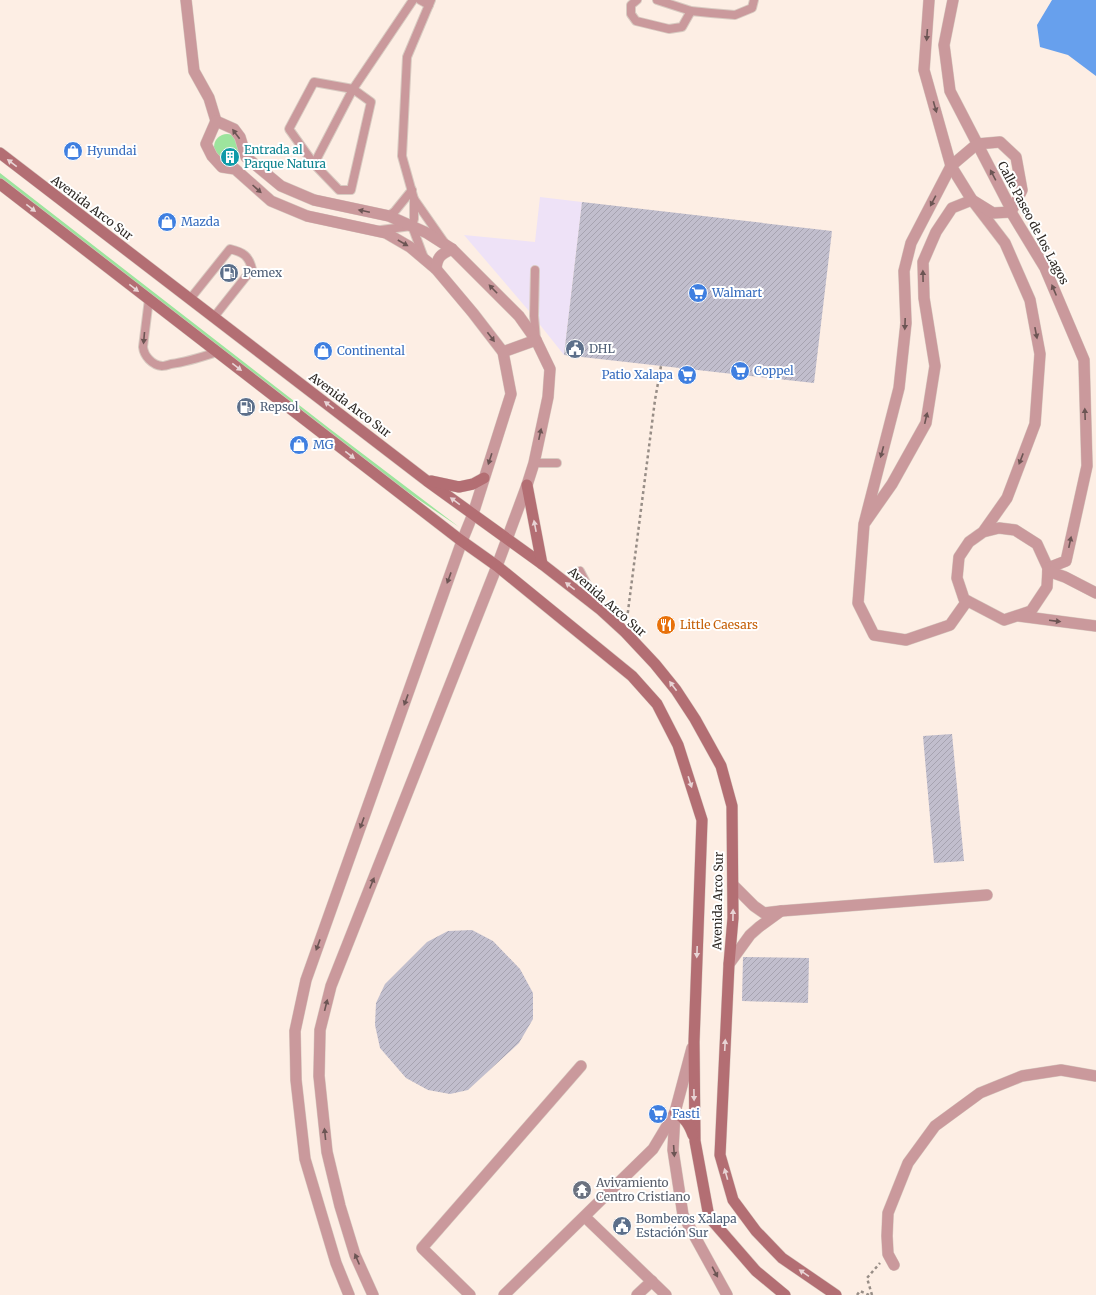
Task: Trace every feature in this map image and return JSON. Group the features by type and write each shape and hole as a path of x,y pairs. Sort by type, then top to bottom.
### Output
{"main road":[{"name":"Avenida Arco Sur","path":"0,153 427,481 542,564 601,610 625,632 655,664 676,690 695,719 721,766 732,806 733,918 729,964 720,1155 733,1200 756,1231 782,1258 836,1295"},
{"name":"Avenida Arco Sur","path":"0,184 462,541 497,566 632,676 657,704 678,745 702,820 694,1042 695,1141 709,1217 756,1271 785,1295"},
{"path":"427,481 459,487 473,484 484,478"},
{"path":"527,485 542,564"},
{"path":"675,1112 682,1116 686,1121 695,1141"}],"street":[{"path":"186,0 194,71 209,98 216,121 206,144 212,156 222,167 235,169 271,201 307,216 386,234 410,247 436,269 503,352 511,394 473,514 462,541 306,980 295,1031 296,1080 305,1159 336,1263 349,1295"},
{"path":"929,0 924,70 952,166 972,200 1005,243 1030,300 1040,354 1035,424 1007,498 982,532 969,542 959,557 957,578 964,598 967,601 1004,620 1030,611 1047,587 1048,570 1037,544 1015,530 999,528 982,532"},
{"name":"Calle Paseo de los Lagos","path":"953,0 944,45 950,91 1010,207 1011,212 1045,268 1084,360 1087,466 1066,561 1048,570"},
{"path":"216,121 234,129 240,136 246,157 282,186 314,200 389,216 412,226 449,247 520,316 536,340 550,369 548,397 534,463 527,485 497,566 331,986 320,1030 319,1076 327,1152 340,1206 355,1255 373,1295"},
{"path":"967,601 950,625 906,640 874,635 858,603 864,524 899,388 906,323 904,271 911,243 952,166 977,144 1000,142 1016,157 1022,190 1011,212 993,213 972,200"},
{"path":"235,169 246,157"},
{"path":"864,524 892,484 926,423 935,366 924,298 923,262 936,232 952,208 972,200"},
{"path":"436,269 437,260 449,247"},
{"path":"503,352 536,340"},
{"path":"1048,570 1065,577 1096,594"},
{"path":"1016,616 1096,626"},
{"path":"733,886 754,906 764,913 987,895"},
{"path":"729,964 750,935 781,911"},
{"path":"694,1042 675,1112 673,1150 684,1215 727,1295"},
{"path":"470,1295 422,1248 581,1066"},
{"path":"894,1265 888,1254 888,1213 908,1163 935,1126 980,1093 1022,1076 1061,1070 1096,1076"},
{"path":"504,1295 653,1149 675,1112"},
{"path":"585,1217 666,1295"},
{"path":"637,1295 652,1281"}],"lane":[{"path":"314,164 353,89 413,0"},
{"path":"420,0 430,3 408,56 402,156 414,199 414,219 412,226 425,260"},
{"path":"637,0 631,5 631,14 636,21 669,29 682,27 691,11"},
{"path":"657,0 691,11 735,15 752,8 754,0"},
{"path":"314,82 353,89 371,102 351,190 339,190 314,164 289,129 314,82"},
{"path":"389,216 412,190"},
{"path":"414,199 449,247"},
{"path":"376,231 412,226"},
{"path":"190,299 230,249 241,252 250,262 252,269 214,317"},
{"path":"535,270 534,316 536,340"},
{"path":"149,299 143,347 143,352 147,358 161,366 182,363 217,352"},
{"path":"534,463 557,463"},
{"path":"580,571 601,610"}],"path":[{"path":"625,632 655,400 661,366"},
{"path":"872,1295 867,1278 888,1254"},
{"path":"857,1295 860,1290 869,1295"}],"shaded area":[{"path":"540,197 582,202 564,355 529,311 464,235 535,242"}],"green space":[{"path":"227,134 236,138 240,147 236,156 227,160 218,156 214,147 218,138"},
{"path":"0,173 459,527 325,436 0,184"}],"water":[{"path":"1052,0 1096,0 1096,76 1068,55 1040,47 1037,25"}],"building":[{"name":"Walmart","path":"582,202 832,231 814,383 564,355"},
{"path":"952,734 964,861 934,863 923,736"},
{"path":"472,930 493,941 520,969 533,993 533,1019 519,1043 468,1090 450,1094 428,1090 406,1078 380,1048 375,1025 376,1003 385,984 427,942 448,931"},
{"path":"743,957 809,958 808,1003 742,1001"}],"place":[{"name":"Hyundai","path":"73,151"},
{"name":"Entrada al Parque Natura","path":"230,157"},
{"name":"Mazda","path":"167,222"},
{"name":"Pemex","path":"229,273"},
{"name":"Walmart","path":"698,293"},
{"name":"DHL","path":"575,349"},
{"name":"Continental","path":"323,351"},
{"name":"Coppel","path":"740,371"},
{"name":"Patio Xalapa","path":"687,375"},
{"name":"Repsol","path":"246,407"},
{"name":"MG","path":"299,445"},
{"name":"Little Caesars","path":"666,625"},
{"name":"Fasti","path":"658,1114"},
{"name":"Avivamiento Centro Cristiano","path":"582,1190"},
{"name":"Bomberos Xalapa Estación Sur","path":"622,1226"}]}
